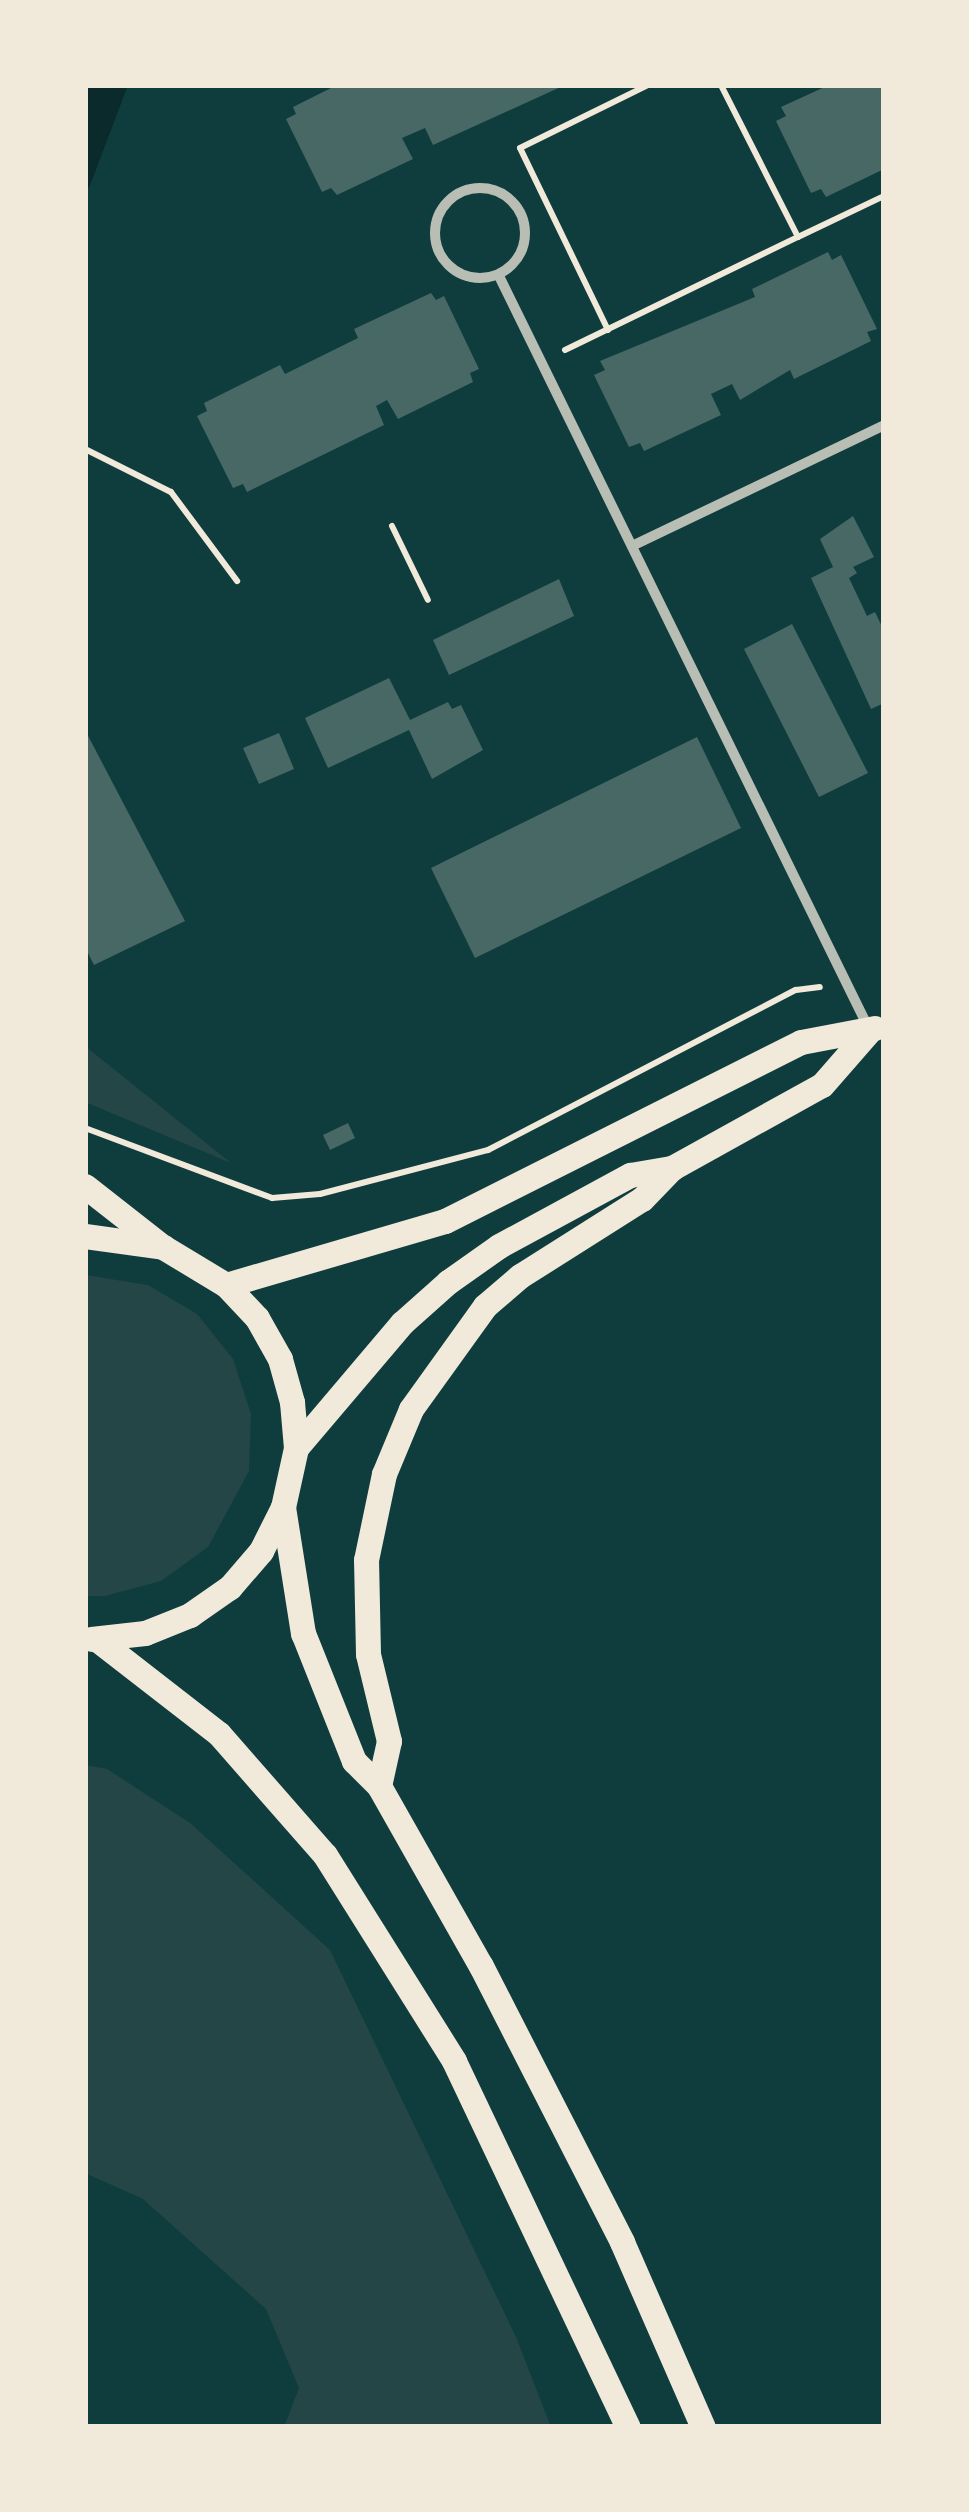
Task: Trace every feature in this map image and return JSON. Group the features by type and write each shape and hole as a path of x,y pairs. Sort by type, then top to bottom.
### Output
{"main road":[{"path":"379,1786 389,1742 368,1654 366,1560 384,1474 411,1410 485,1306 520,1276 642,1199 672,1168 822,1085 877,1027"},
{"path":"226,1285 445,1221 800,1042 877,1027"},
{"path":"296,1448 402,1322 448,1282 500,1246 630,1176 672,1168"},
{"path":"85,1186 164,1247 226,1285 257,1318 280,1359 292,1402 296,1448 283,1507 261,1550 230,1587 190,1615 145,1633 91,1639"},
{"path":"85,1236 164,1247"},
{"path":"283,1507 296,1603 316,1673 354,1761 379,1786 481,1966 622,2242 703,2427"},
{"path":"91,1639 219,1734 325,1855 454,2060 628,2427"}],"street":[{"path":"490,189 520,213 522,252 499,276 453,271 436,247 437,214 461,190 490,189"},
{"path":"499,276 847,984 877,1027"},
{"path":"632,546 884,425"}],"path":[{"path":"608,330 520,148 648,85"},
{"path":"722,85 798,237"},
{"path":"542,362 884,196"},
{"path":"85,449 171,492 237,582"},
{"path":"392,526 428,600"},
{"path":"85,1128 272,1198 320,1194 488,1150 796,990 847,984"}],"shaded area":[{"path":"85,85 128,85 89,188 85,186"},
{"path":"85,1046 231,1163 85,1102"},
{"path":"85,1275 148,1285 197,1314 233,1359 251,1414 249,1471 208,1547 161,1581 105,1596 85,1596"},
{"path":"85,1765 107,1769 190,1823 330,1950 516,2337 551,2427 284,2427 299,2388 266,2309 143,2199 85,2173"}],"building":[{"path":"337,85 565,85 433,145 425,128 402,138 413,159 337,195 331,188 322,192 286,119 296,114 293,107"},
{"path":"829,85 884,85 884,169 826,197 821,189 811,193 776,121 786,116 781,107"},
{"path":"828,252 832,260 841,255 877,329 867,332 871,341 794,379 790,370 740,400 732,384 711,394 721,415 644,451 640,443 629,447 594,375 605,370 600,361 755,297 752,289"},
{"path":"431,293 436,300 444,296 479,369 470,373 473,382 398,419 387,400 376,406 384,425 247,492 243,484 233,488 197,416 207,411 204,403 280,365 285,374 358,338 354,329"},
{"path":"853,516 874,557 853,567 857,573 849,578 867,616 875,612 884,631 884,703 871,709 811,578 833,567 820,539"},
{"path":"559,579 574,616 449,675 433,640"},
{"path":"792,624 868,773 819,797 744,649"},
{"path":"389,678 410,720 448,702 452,709 461,705 483,750 432,779 409,730 328,768 305,718"},
{"path":"85,730 185,921 94,965 85,947"},
{"path":"279,733 294,769 259,784 243,748"},
{"path":"697,737 741,828 475,958 431,868"},
{"path":"348,1123 355,1138 330,1150 323,1135"}]}
